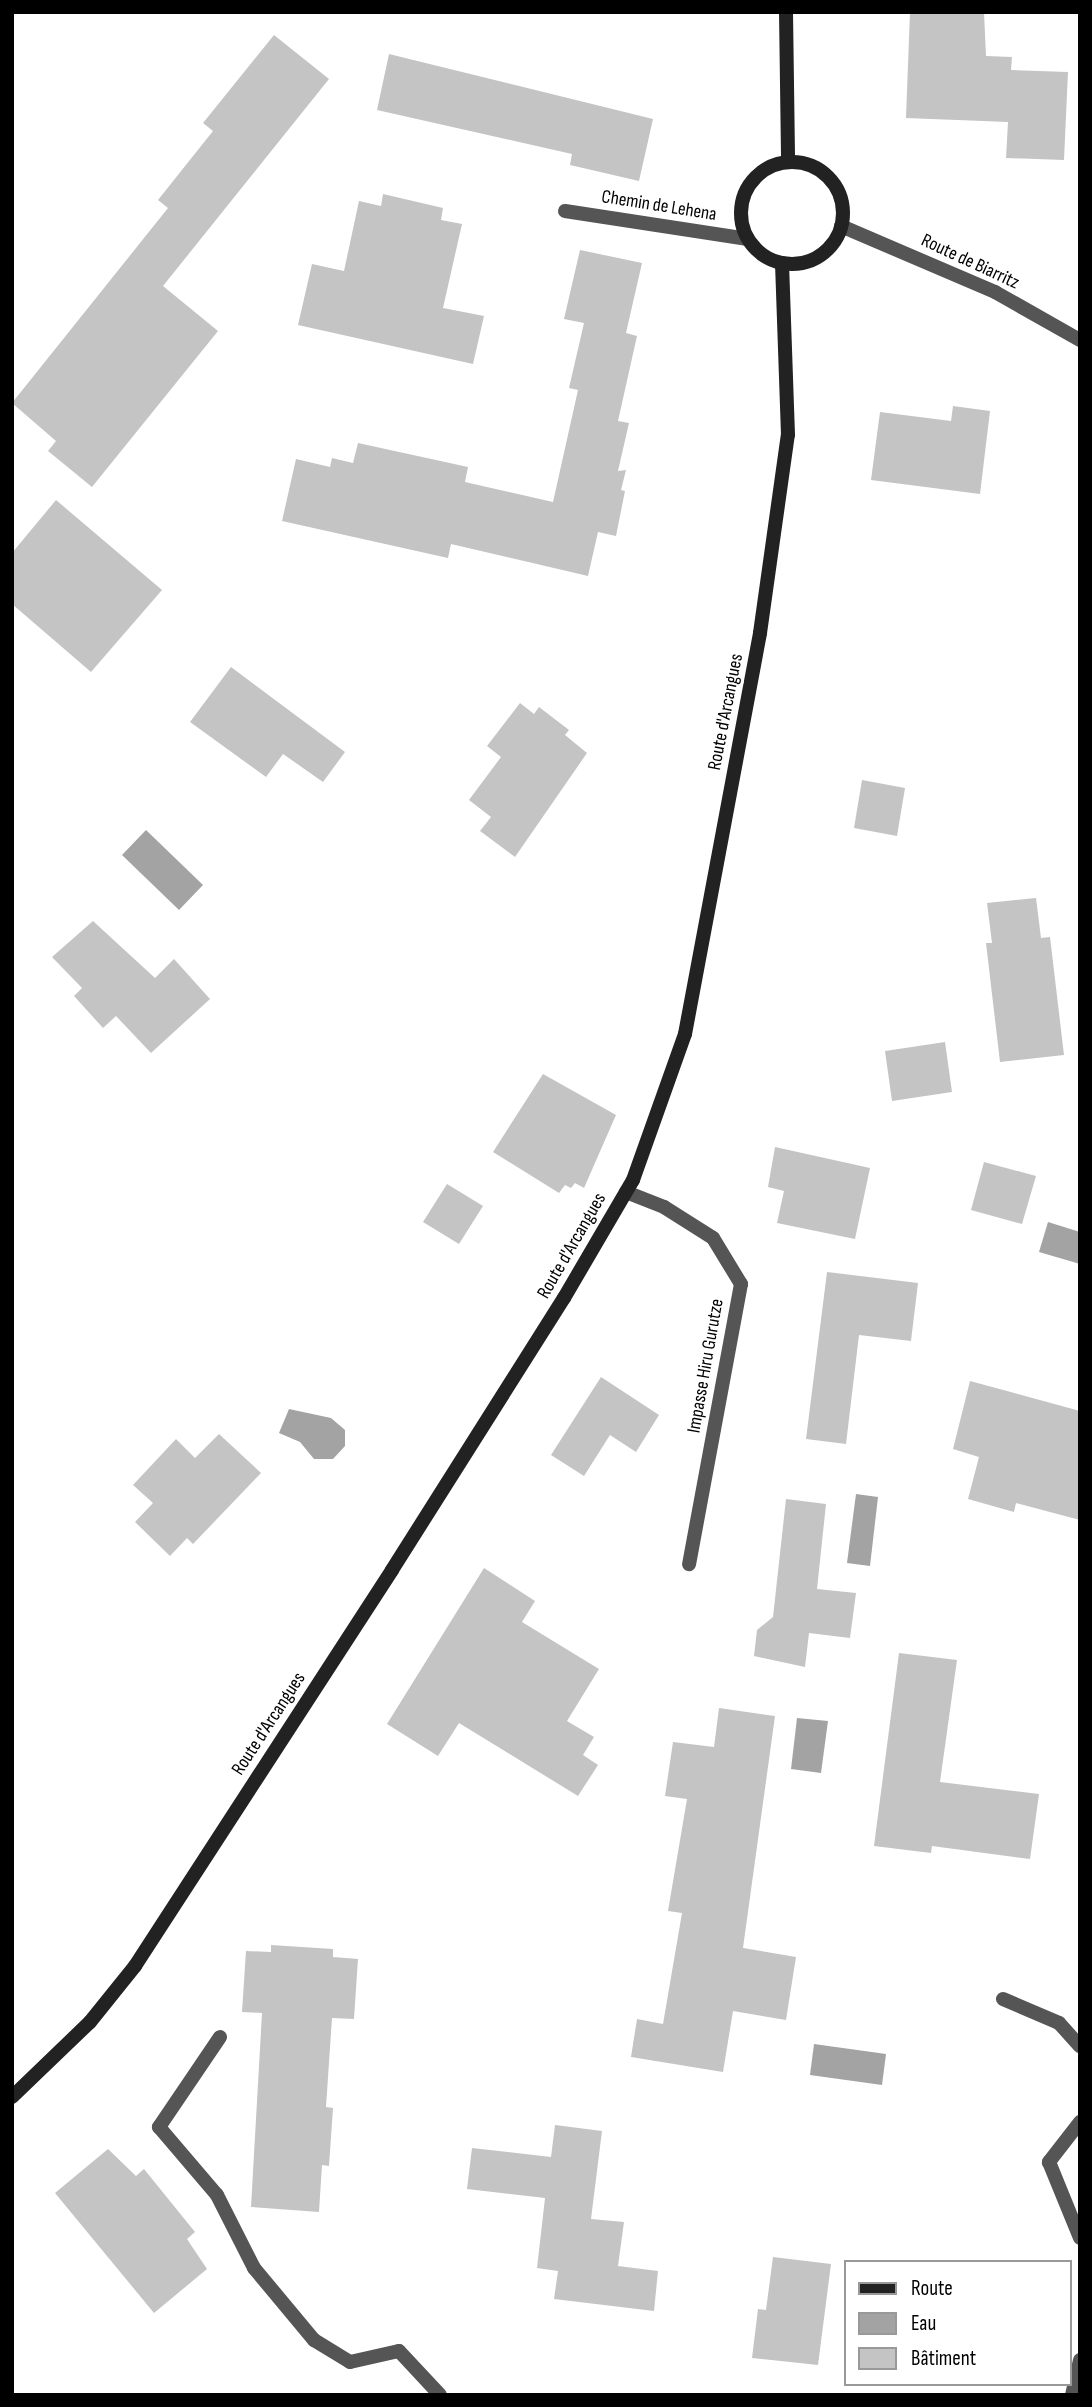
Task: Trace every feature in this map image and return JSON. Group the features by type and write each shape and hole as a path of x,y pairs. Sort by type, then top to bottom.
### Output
{"main road":[{"path":"786,12 788,162"},
{"path":"788,162 814,167 835,185 842,205 841,226 824,253 804,263 782,263 757,250 748,239 741,215 746,189 763,170 788,162"},
{"name":"Route d'Arcangues","path":"12,2097 90,2022 135,1966 393,1570 564,1298 626,1192 661,1109 685,1034 760,633 788,435 782,263"}],"street":[{"name":"Chemin de Lehena","path":"565,211 748,239"},
{"name":"Route de Biarritz","path":"841,226 995,292 1080,340"},
{"name":"Impasse Hiru Gurutze","path":"626,1192 664,1207 713,1238 741,1284 689,1564"},
{"path":"1003,1999 1059,2023 1080,2046"},
{"path":"220,2037 159,2127 217,2194 254,2268 314,2340 350,2362 399,2351 440,2395"},
{"path":"1080,2122 1049,2162 1080,2238"},
{"path":"1072,2395 1080,2360"}],"water":[{"path":"146,830 203,885 179,910 122,855"},
{"path":"1048,1222 1080,1232 1080,1264 1039,1252"},
{"path":"289,1409 331,1418 345,1430 345,1446 333,1459 314,1459 300,1442 279,1433"},
{"path":"856,1494 878,1497 870,1566 847,1563"},
{"path":"797,1718 828,1721 821,1773 791,1769"},
{"path":"814,2044 886,2054 882,2085 810,2075"}],"building":[{"path":"910,12 984,12 986,56 1012,57 1011,70 1068,72 1064,160 1006,158 1008,122 906,118"},
{"path":"274,35 329,79 163,286 218,331 92,487 48,451 56,441 12,403 168,208 158,200 213,131 203,123"},
{"path":"389,54 653,119 639,181 570,165 572,154 377,110"},
{"path":"383,194 443,208 441,220 462,224 443,308 484,316 473,364 298,325 312,264 344,271 359,201 381,206"},
{"path":"580,250 642,263 626,333 637,336 618,421 629,423 618,471 626,470 621,490 625,491 616,536 598,532 588,576 451,544 448,558 282,521 296,459 330,467 332,458 353,463 358,443 468,467 465,482 553,502 578,390 569,388 584,323 564,319"},
{"path":"953,406 990,411 980,494 871,480 880,412 951,421"},
{"path":"56,500 162,590 91,672 12,604 12,553"},
{"path":"231,667 345,752 323,782 283,754 266,777 190,722"},
{"path":"520,703 534,714 539,707 569,730 565,735 587,753 515,857 480,831 491,817 469,800 501,757 487,746"},
{"path":"862,780 905,788 897,836 854,828"},
{"path":"1036,898 1041,938 1050,937 1064,1055 1000,1062 986,943 992,943 987,903"},
{"path":"93,921 155,978 174,959 210,999 151,1053 116,1016 103,1028 74,996 82,988 52,957"},
{"path":"945,1042 952,1092 892,1101 885,1051"},
{"path":"543,1074 616,1115 584,1188 575,1183 571,1188 565,1185 559,1193 493,1152"},
{"path":"775,1147 870,1168 855,1239 777,1223 784,1191 768,1187"},
{"path":"984,1162 1036,1176 1022,1224 971,1210"},
{"path":"447,1184 483,1206 459,1244 423,1222"},
{"path":"827,1272 918,1283 911,1341 859,1335 846,1444 806,1439"},
{"path":"601,1377 659,1415 636,1452 610,1435 584,1476 551,1455"},
{"path":"970,1381 1080,1411 1080,1520 1016,1503 1014,1512 968,1499 979,1457 953,1449"},
{"path":"219,1434 261,1473 193,1544 187,1538 170,1556 135,1522 153,1503 133,1485 176,1439 195,1458"},
{"path":"786,1499 826,1504 817,1589 856,1593 850,1638 809,1633 805,1667 754,1656 757,1630 773,1617"},
{"path":"484,1568 535,1601 522,1622 599,1669 567,1721 594,1737 583,1755 598,1765 578,1796 459,1723 438,1756 387,1724"},
{"path":"899,1653 957,1660 940,1782 1039,1794 1030,1859 932,1846 931,1853 874,1846"},
{"path":"719,1708 775,1716 743,1948 796,1957 786,2020 733,2011 723,2072 631,2057 637,2019 663,2024 682,1913 668,1911 687,1799 665,1796 673,1742 714,1747"},
{"path":"271,1945 333,1949 333,1957 358,1959 354,2019 332,2018 326,2107 333,2108 329,2166 322,2165 319,2212 251,2207 262,2013 242,2012 246,1951 271,1952"},
{"path":"555,2125 602,2131 591,2219 624,2222 618,2266 658,2271 654,2311 554,2299 558,2271 537,2268 545,2198 467,2189 472,2148 551,2157"},
{"path":"108,2149 136,2176 144,2169 195,2232 187,2239 207,2269 154,2313 55,2193"},
{"path":"773,2257 831,2264 818,2365 752,2358 758,2309 766,2310"}]}
